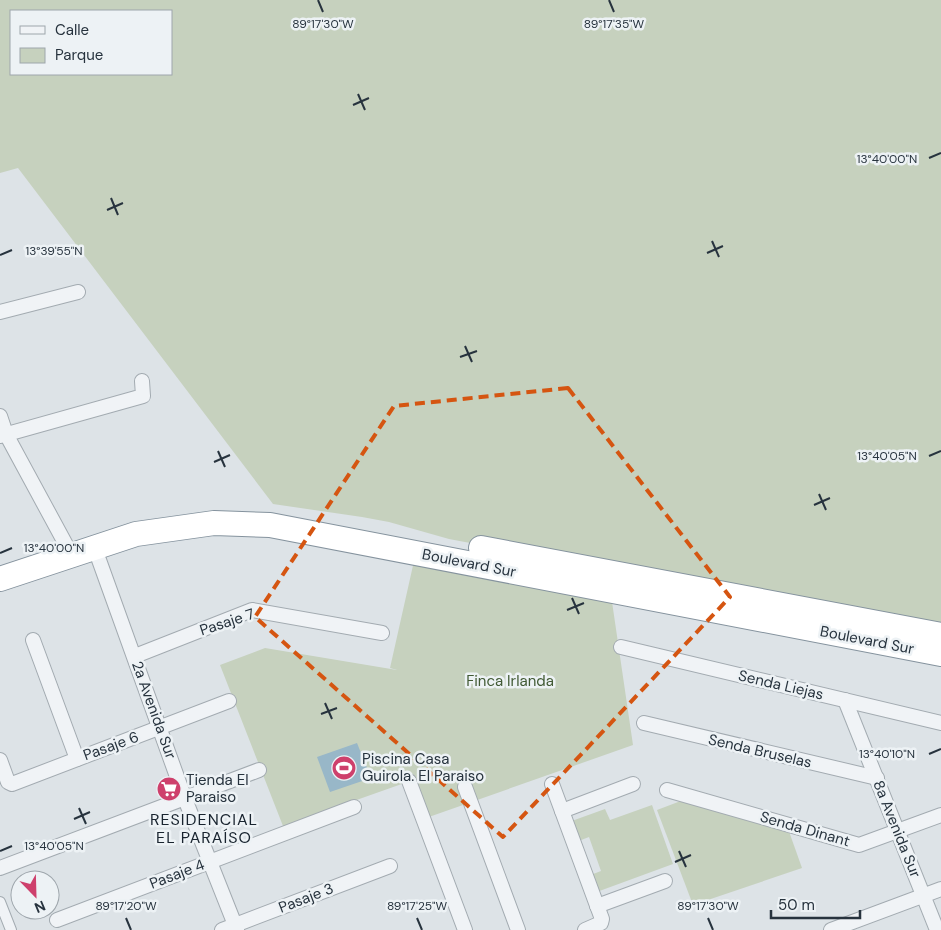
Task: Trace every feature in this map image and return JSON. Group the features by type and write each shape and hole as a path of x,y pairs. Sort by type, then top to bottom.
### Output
{"highway":[{"name":"Boulevard Sur","path":"0,579 116,525 180,512 233,509 281,511 941,636"},
{"name":"Boulevard Sur","path":"0,565 68,548 94,546 136,534 192,525 235,523 292,528 941,654"}],"street":[{"path":"0,312 78,292"},
{"path":"3,435 143,396 142,381"},
{"path":"0,416 3,435 68,548"},
{"name":"2a Avenida Sur","path":"94,546 185,799 210,861 231,928"},
{"name":"Pasaje 7","path":"134,656 252,610 382,633"},
{"name":"Pasaje 6","path":"33,640 77,759"},
{"name":"Senda Liejas","path":"621,647 941,723"},
{"name":"8a Avenida Sur","path":"845,700 937,930"},
{"name":"Pasaje 6","path":"0,760 8,782 12,784 229,701"},
{"name":"Senda Bruselas","path":"644,723 877,778"},
{"path":"0,868 259,770"},
{"path":"409,781 466,930"},
{"path":"552,784 598,906 601,923 585,930"},
{"path":"562,811 633,784"},
{"path":"465,787 518,930"},
{"name":"Senda Dinant","path":"667,790 860,845 941,815"},
{"name":"Pasaje 4","path":"60,919 354,808"},
{"name":"Pasaje 3","path":"231,928 390,866"},
{"path":"598,906 665,881"},
{"path":"831,930 941,889"},
{"path":"0,902 11,930"}],"highlighted area":[{"path":"568,388 730,597 503,837 255,617 394,406"}],"green space":[{"path":"0,0 941,0 941,627 655,578 449,539 389,522 273,504 18,168 0,173"},
{"name":"Finca Irlanda","path":"414,561 611,595 633,745 426,818 413,780 283,826 220,665 265,648 397,670 390,668"},
{"path":"686,799 786,823 802,868 693,905 657,810"},
{"path":"652,805 673,864 594,893 588,876 601,871 589,837 576,842 569,822 605,809 610,820"}],"water":[{"name":"Piscina Casa Guirola. El Paraiso","path":"357,743 371,778 330,792 317,757"}],"place":[{"name":"Piscina Casa Guirola. El Paraiso","path":"344,768"},
{"name":"Tienda El Paraiso","path":"169,789"}],"district":[{"name":"RESIDENCIAL EL PARAÍSO","path":"204,828"}]}
